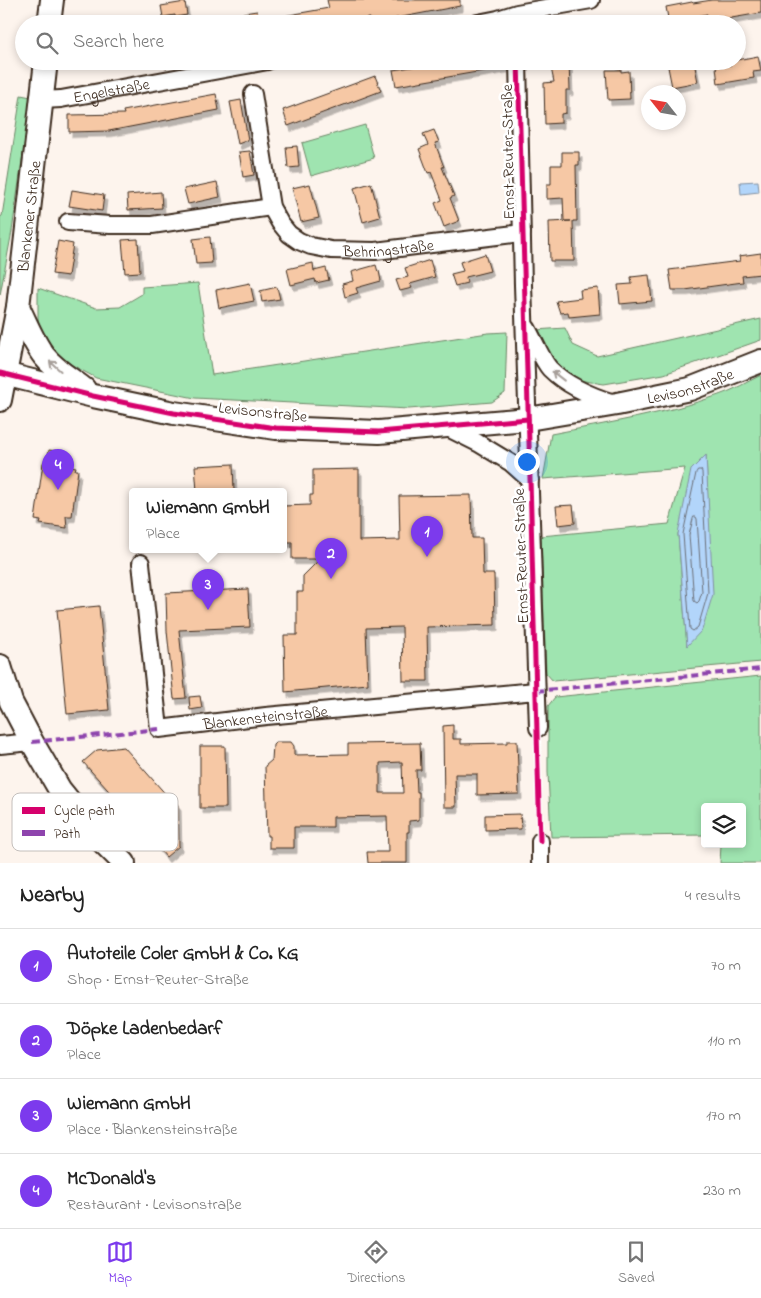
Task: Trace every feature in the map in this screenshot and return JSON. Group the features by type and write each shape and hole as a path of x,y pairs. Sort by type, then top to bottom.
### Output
{"main road":[{"path":"51,15 52,0"},
{"name":"Blankener Straße","path":"0,400 3,374 18,307 45,70"},
{"name":"Levisonstraße","path":"18,307 44,356 56,368 93,396"},
{"name":"Levisonstraße","path":"3,374 174,413 276,428 379,432 528,419 617,404 690,389 761,362"},
{"path":"0,666 11,702 62,793"},
{"path":"112,851 124,863"}],"street":[{"path":"517,12 591,0"},
{"name":"Engelstraße","path":"42,100 61,99 219,70"},
{"name":"Ernst-Reuter-Straße","path":"518,70 538,728"},
{"name":"Behringstraße","path":"253,94 271,207 280,223 299,242 331,250 375,252 522,233"},
{"path":"68,222 152,225 271,207"},
{"path":"525,324 549,368 572,386 617,404"},
{"path":"444,426 478,443 511,463 530,480"},
{"name":"Blankensteinstraße","path":"141,563 159,729 266,716 536,691"},
{"path":"0,745 32,742"},
{"path":"540,841 540,863"}],"green space":[{"path":"21,95 31,97 12,231 0,295 0,217 2,216"},
{"path":"365,125 374,158 311,176 302,143"},
{"path":"198,283 212,375 488,333 507,332 505,393 492,402 409,409 195,398 96,378 63,360 41,333 38,318 38,288 96,308 120,307 142,294 142,287"},
{"path":"761,319 761,340 664,374 604,384 578,380 555,363 535,330 565,328 573,345 597,356"},
{"path":"761,375 761,662 553,681 546,673 541,536 669,524 685,468 543,479 551,434 678,408 725,393","holes":["706,455 709,532 687,646 678,534"]},
{"path":"761,676 761,863 720,863 721,848 746,848 746,803 701,803 701,835 551,837 548,772 548,706 555,697"}],"water":[{"path":"758,181 759,192 741,194 740,182"},
{"path":"706,455 713,594 702,630 687,646 678,534 691,470"}],"building":[{"path":"327,0 460,0 460,6 413,15 289,15 329,8"},
{"path":"712,0 761,0 761,13 746,16 667,15 666,7"},
{"path":"185,2 187,15 163,15 161,6"},
{"path":"257,11 258,15 243,15 243,13"},
{"path":"758,56 761,71 753,72 754,78 718,84 716,70 746,70 746,58"},
{"path":"393,70 489,70 396,86"},
{"path":"551,70 569,70 570,90 566,90 566,113 561,114 561,123 545,124 544,83 554,82"},
{"path":"606,70 629,71 630,99 608,100"},
{"path":"669,70 696,70 698,82 672,85"},
{"path":"375,76 381,91 288,126 283,110"},
{"path":"216,94 219,110 109,131 69,132 69,115 124,114 123,111"},
{"path":"241,100 248,140 238,144 230,102"},
{"path":"434,130 439,142 435,143 444,167 442,167 454,196 450,198 459,221 444,227 435,203 442,200 431,172 428,173 419,149 428,145 423,134"},
{"path":"297,146 299,167 288,168 286,147"},
{"path":"250,151 254,175 243,177 239,152"},
{"path":"562,152 579,152 579,165 576,165 577,221 573,221 574,261 550,261 549,222 571,221 564,221 563,198 547,199 547,184 551,184 551,165 562,165"},
{"path":"217,182 220,197 188,204 184,189"},
{"path":"371,183 380,217 363,222 354,188"},
{"path":"310,184 319,218 301,222 292,188"},
{"path":"72,190 104,195 102,211 69,206"},
{"path":"161,192 162,208 128,210 127,195"},
{"path":"210,237 212,263 196,264 193,239"},
{"path":"138,239 140,272 125,273 122,240"},
{"path":"58,241 73,244 68,276 52,274"},
{"path":"761,253 761,274 742,276 743,282 672,290 669,270 740,261 739,256"},
{"path":"485,254 490,271 466,277 467,283 455,286 451,274 463,271 460,262"},
{"path":"430,260 435,277 410,284 412,288 400,291 396,280 408,277 405,268"},
{"path":"313,263 314,271 326,268 329,280 316,283 315,279 291,285 287,269"},
{"path":"376,265 381,281 356,288 358,293 345,297 342,284 353,281 351,272"},
{"path":"649,275 652,301 620,304 618,285 632,284 631,277"},
{"path":"250,283 254,301 219,308 216,290"},
{"path":"277,287 280,299 262,302 260,291"},
{"path":"598,288 600,314 569,317 568,312 560,313 556,301 581,298 580,290"},
{"path":"49,450 61,452 59,464 76,467 75,470 78,470 72,516 66,516 67,528 40,524 41,521 35,520 43,463 48,456"},
{"path":"233,464 234,488 197,488 195,466"},
{"path":"359,469 359,541 400,540 399,496 471,495 472,538 482,538 483,574 494,574 495,625 427,627 428,681 403,681 402,627 366,628 368,684 285,692 284,635 297,635 297,592 303,592 303,576 320,559 292,559 292,542 287,542 287,506 310,505 310,495 313,495 313,470"},
{"path":"573,505 575,523 558,525 556,506"},
{"path":"248,589 250,627 179,630 186,698 174,699 167,631 166,593"},
{"path":"99,606 109,710 67,714 57,610"},
{"path":"200,696 202,708 190,710 189,697"},
{"path":"453,725 453,739 461,739 461,744 517,741 519,794 477,795 477,774 455,774 456,807 444,807 443,726"},
{"path":"276,742 291,742 294,746 294,755 348,754 348,744 420,743 421,770 416,770 417,792 419,792 419,820 409,821 407,863 368,863 367,852 388,852 387,816 333,817 333,827 294,827 294,848 269,848 265,766 272,760 273,745","holes":["402,762 403,793 380,793 380,763"]},
{"path":"200,746 225,746 226,808 200,808"},
{"path":"124,747 165,793 111,793 83,762 97,750"},
{"path":"178,805 179,846 178,847"},
{"path":"520,814 521,829 485,830 485,815"},
{"path":"161,851 173,851 166,857"}],"marked path":[{"path":"536,691 761,669"},
{"path":"32,742 159,729"}],"cycle path":[{"path":"518,70 540,841"},
{"path":"0,373 93,396 174,413 276,428 379,432 528,419"}],"place":[{"name":"McDonald's","path":"58,490"},
{"name":"Autoteile Coler GmbH & Co. KG","path":"427,557"},
{"name":"Döpke Ladenbedarf","path":"331,579"},
{"name":"Wiemann GmbH","path":"208,610"}]}
